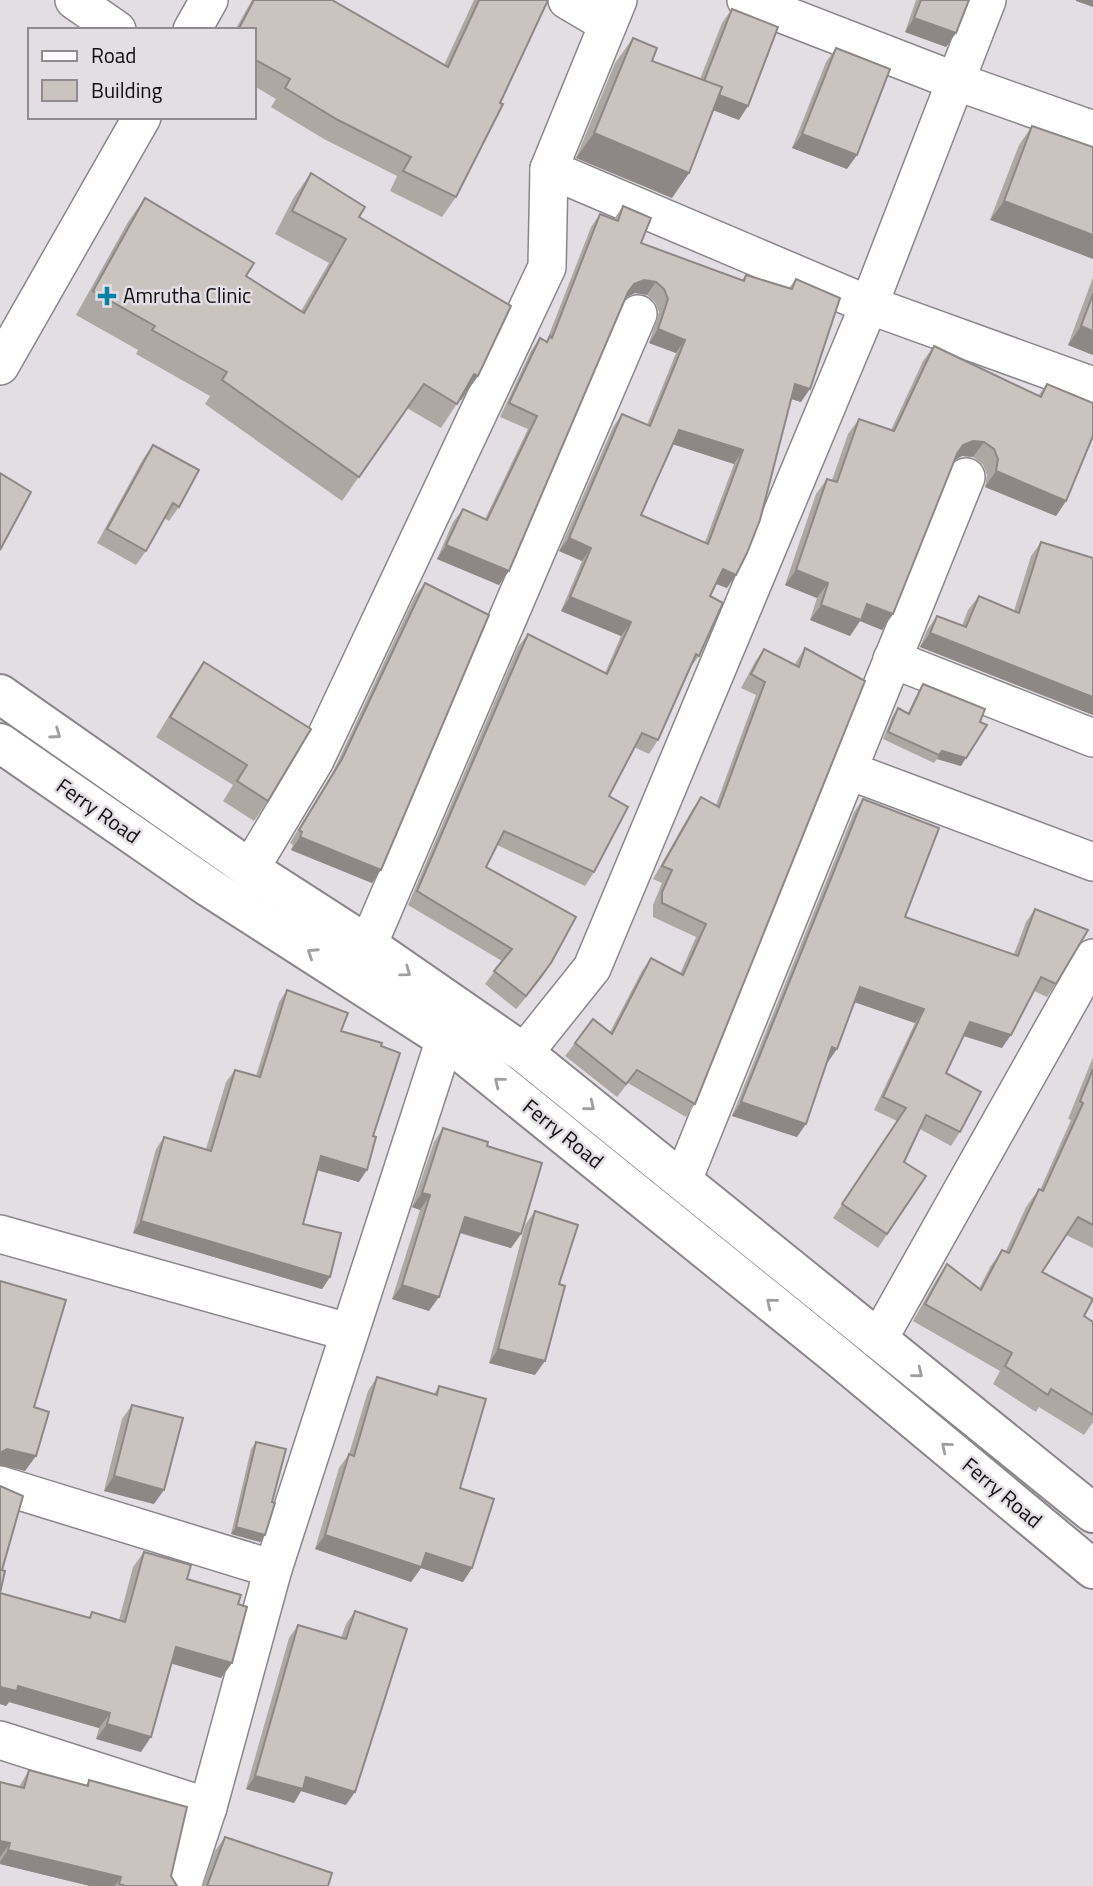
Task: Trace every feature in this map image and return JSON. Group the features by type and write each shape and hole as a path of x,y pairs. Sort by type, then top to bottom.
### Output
{"street":[{"path":"74,0 114,28"},
{"path":"193,28 208,0"},
{"path":"207,886 240,862 315,760 547,267 549,169 612,12 567,0"},
{"path":"747,0 955,81 1093,130"},
{"path":"524,1053 592,968 869,305 987,0"},
{"path":"0,366 9,324 141,119"},
{"path":"549,169 869,305 1093,386"},
{"path":"368,945 638,314"},
{"path":"683,1180 966,477"},
{"path":"892,659 1093,738"},
{"name":"Ferry Road","path":"0,695 240,862 368,945 453,1025 836,1355 1093,1569"},
{"name":"Ferry Road","path":"0,743 207,886 453,1025 524,1053 878,1340 1091,1507"},
{"path":"847,771 1093,862"},
{"path":"878,1340 1093,958"},
{"path":"182,1886 208,1807 273,1569 348,1332 453,1025"},
{"path":"0,1234 348,1332"},
{"path":"0,1485 273,1569"},
{"path":"0,1740 208,1807"}],"building":[{"path":"254,0 332,0 448,67 479,0 548,0 500,103 503,104 456,197 403,171 411,157 338,120 285,88 290,79 256,60 256,28 239,28"},
{"path":"921,0 969,0 956,33 914,18"},
{"path":"732,9 778,27 748,106 719,95 722,87 704,81"},
{"path":"633,38 657,48 652,61 722,87 689,173 594,133"},
{"path":"836,48 890,69 857,155 802,134"},
{"path":"1032,126 1093,147 1093,235 1004,201"},
{"path":"311,173 365,207 359,217 511,306 478,376 474,374 457,404 424,384 359,477 222,380 227,372 152,330 155,326 93,291 145,198 254,263 246,276 304,313 346,239 292,211"},
{"path":"623,206 651,218 641,243 744,281 746,275 792,289 796,279 840,298 810,389 795,384 760,520 747,553 736,575 723,569 710,596 723,603 699,656 696,654 658,740 642,733 609,796 628,807 594,872 504,831 486,867 576,917 551,963 526,996 494,971 512,949 417,891 528,634 607,674 631,622 570,597 591,548 569,538 622,414 650,426 685,340 658,329 668,299 664,289 656,282 644,280 634,284 628,292 509,571 446,545 463,509 487,520 537,416 509,403 540,338 547,342 550,336 552,338 600,214 618,221","holes":["679,430 743,450 708,544 641,515"]},
{"path":"1093,294 1093,331 1081,326"},
{"path":"934,346 1041,397 1047,384 1093,403 1093,436 1066,501 996,471 998,459 994,449 984,442 973,441 963,445 893,614 867,604 861,620 821,605 828,583 796,570 827,479 837,482 859,419 894,431"},
{"path":"153,445 199,470 179,507 173,503 146,551 107,529"},
{"path":"0,473 31,492 0,550"},
{"path":"1041,542 1093,558 1093,697 930,633 937,616 966,627 979,596 1019,613"},
{"path":"425,583 489,615 381,870 300,837 302,832 299,830 342,759"},
{"path":"805,648 865,681 695,1104 637,1070 626,1084 575,1043 593,1019 612,1034 651,958 683,975 706,924 662,903 662,892 672,870 662,866 701,797 719,807 765,682 751,674 764,649 799,667"},
{"path":"204,662 311,729 268,801 237,781 247,765 170,717"},
{"path":"923,684 985,709 980,722 987,725 966,758 942,751 939,755 888,732 898,708 909,714"},
{"path":"863,799 939,828 905,917 1018,956 1035,909 1088,930 1056,984 1041,977 1011,1035 970,1022 946,1073 981,1092 960,1132 926,1115 904,1162 926,1176 887,1234 842,1204 906,1108 883,1097 924,1009 860,987 837,1049 832,1047 806,1124 741,1102"},
{"path":"287,990 348,1013 341,1031 382,1043 381,1046 400,1053 373,1136 376,1137 367,1170 321,1156 303,1224 341,1233 330,1277 141,1221 164,1137 211,1151 235,1070 260,1077"},
{"path":"1093,1069 1093,1225 1078,1217 1042,1272 1093,1299 1084,1316 1093,1322 1093,1415 1051,1389 1048,1395 1005,1366 1012,1353 925,1304 947,1264 981,1290 1002,1250 1009,1253 1039,1189 1043,1191 1083,1103 1080,1101"},
{"path":"443,1128 488,1142 487,1146 542,1163 521,1234 465,1217 439,1297 402,1285 430,1195 422,1193"},
{"path":"535,1211 578,1225 559,1284 565,1286 545,1361 498,1349"},
{"path":"0,1281 66,1300 34,1407 49,1412 36,1456 7,1449 0,1453"},
{"path":"377,1377 437,1395 439,1386 486,1399 460,1488 494,1499 472,1568 426,1553 421,1567 325,1535 349,1454 354,1456"},
{"path":"132,1405 183,1418 164,1490 114,1476"},
{"path":"256,1442 286,1449 272,1502 275,1503 265,1535 236,1527"},
{"path":"0,1486 23,1496 2,1570 5,1571 0,1593"},
{"path":"144,1552 191,1565 187,1579 241,1595 238,1604 247,1607 232,1663 176,1647 151,1737 107,1724 110,1713 18,1686 17,1691 0,1687 0,1593 90,1618 92,1612 125,1622"},
{"path":"355,1611 407,1629 355,1792 306,1777 303,1789 255,1776 298,1625 346,1639"},
{"path":"29,1770 88,1786 89,1780 187,1807 171,1876 177,1886 126,1886 119,1884 121,1877 8,1850 10,1843 0,1841 0,1782 24,1788"},
{"path":"225,1837 332,1873 328,1886 207,1886"}],"place":[{"name":"Amrutha Clinic","path":"107,296"}]}
